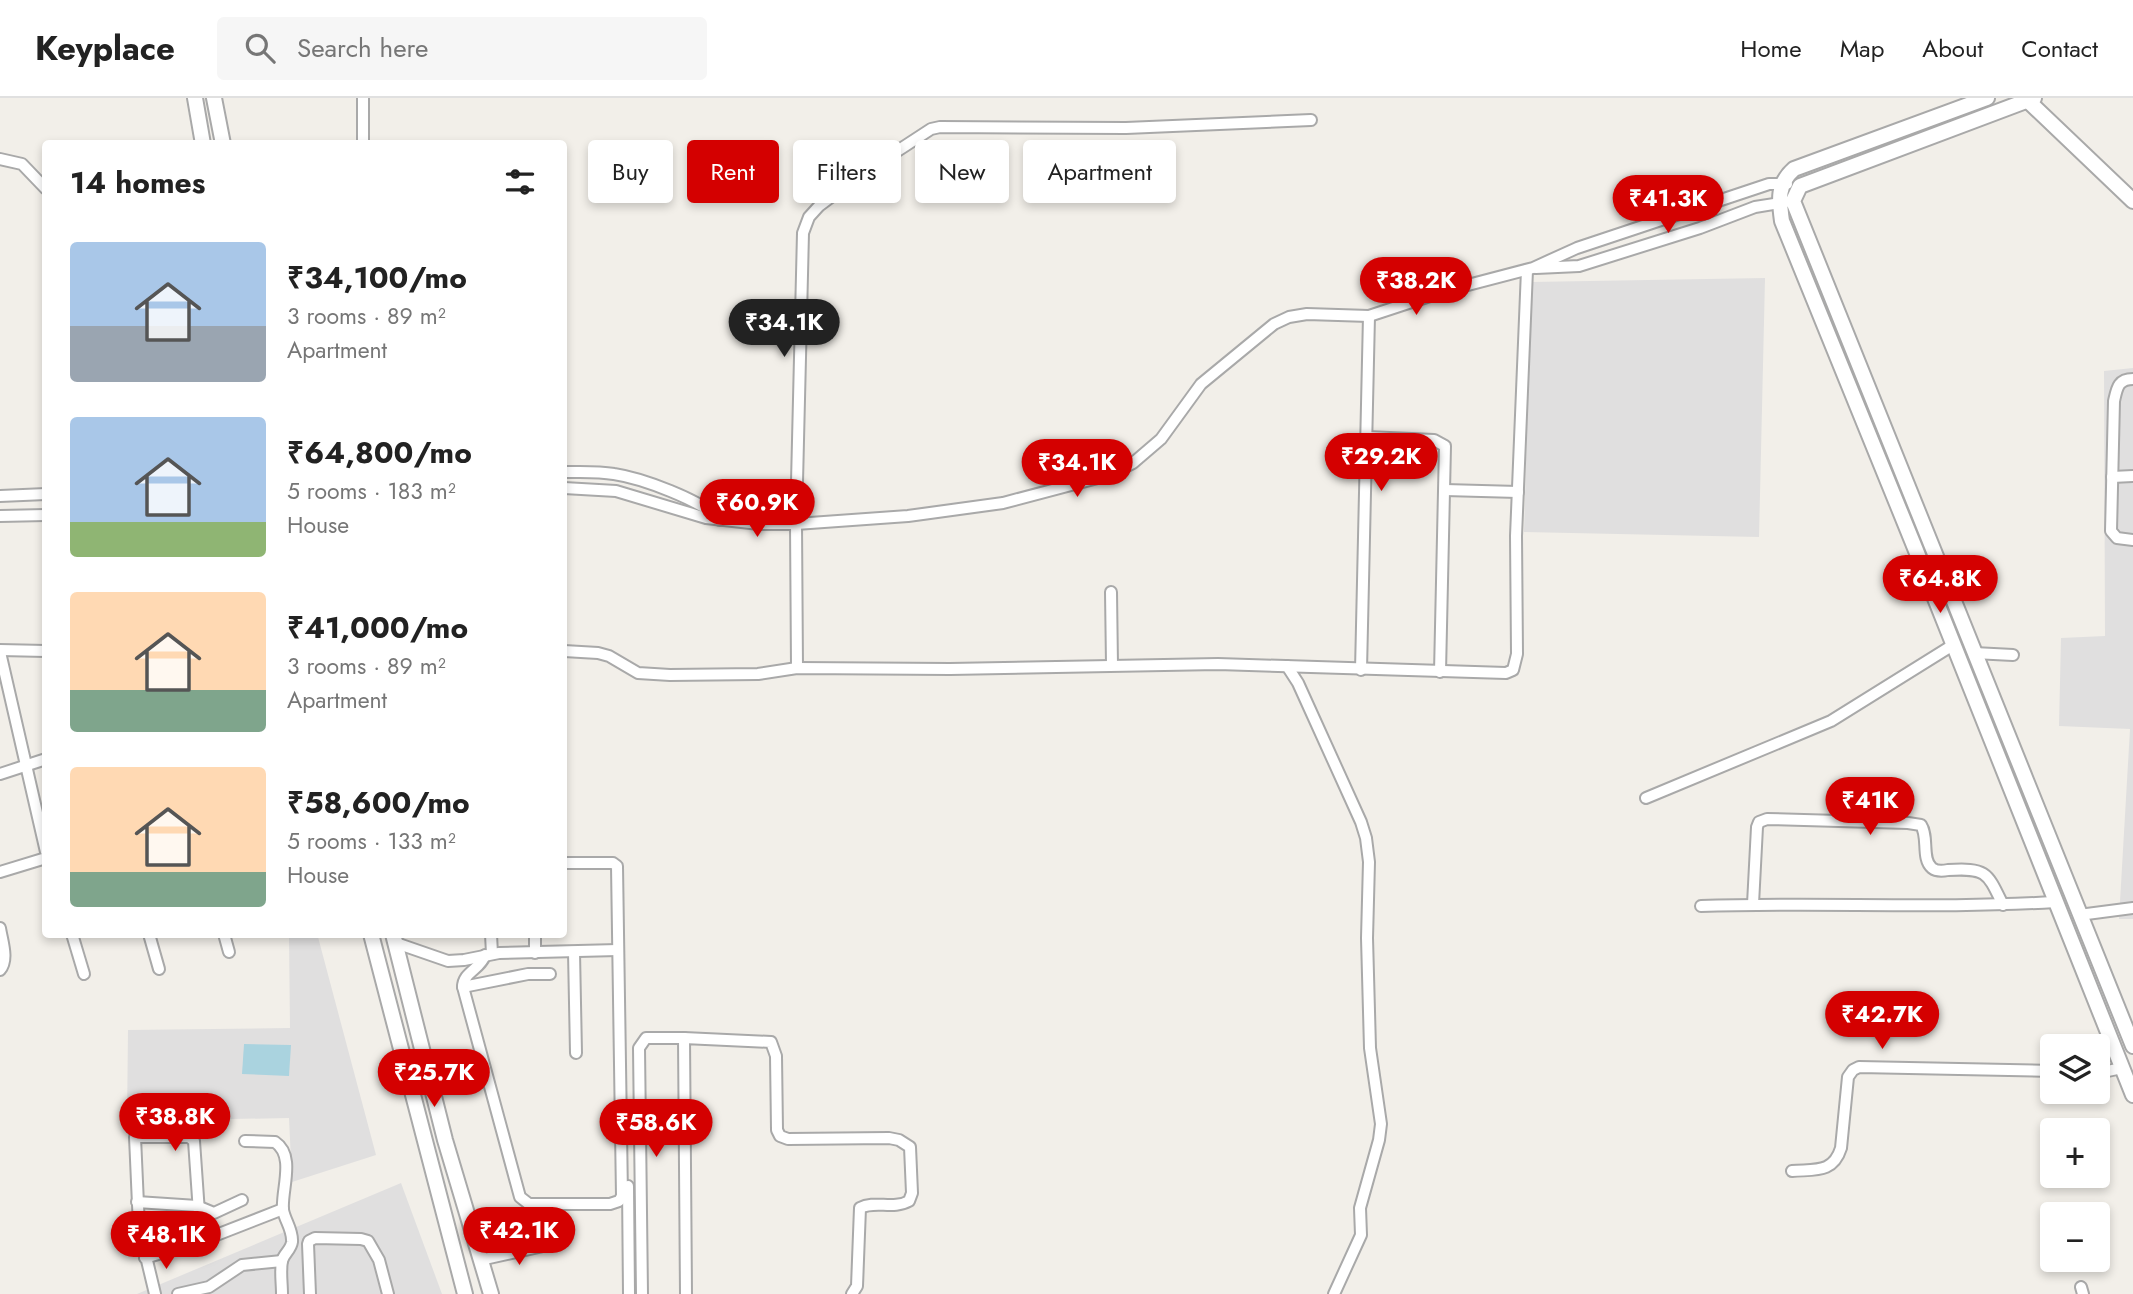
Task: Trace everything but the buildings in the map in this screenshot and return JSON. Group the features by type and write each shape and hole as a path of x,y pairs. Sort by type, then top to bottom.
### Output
{"street":[{"path":"195,98 202,140"},
{"path":"214,98 222,140"},
{"path":"363,98 363,140"},
{"path":"1782,183 1794,169 1987,98"},
{"path":"2133,201 2029,99 1800,186 1786,202 1782,221 2133,1095"},
{"path":"797,668 796,524 803,233 809,217 820,206 900,149 931,129 940,127 1126,128 1311,120"},
{"path":"0,159 22,164 42,185"},
{"path":"1782,183 1786,202 1974,653 2133,1046"},
{"path":"567,488 616,491 706,518 759,524 908,516 1003,503 1109,475 1133,463 1161,439 1201,384 1274,324 1289,317 1307,314 1368,316 1530,269 1569,251 1769,184 1800,186"},
{"path":"1717,202 1721,220"},
{"path":"1530,269 1579,266 1678,236 1755,207 1786,202"},
{"path":"1671,218 1678,236"},
{"path":"1616,236 1621,254"},
{"path":"567,651 608,656 638,673 653,675 758,674 797,668 950,669 1218,664 1506,673 1513,670 1517,654 1515,590 1518,492 1530,269"},
{"path":"1361,670 1368,316"},
{"path":"2133,379 2120,382 2114,401 2111,531 2117,538 2133,540"},
{"path":"1367,437 1440,442 1445,446 1440,672"},
{"path":"567,472 622,475 672,492 707,508 720,520"},
{"path":"2112,477 2133,476"},
{"path":"1445,490 1518,492"},
{"path":"0,496 42,495"},
{"path":"0,516 42,515"},
{"path":"1111,592 1112,666"},
{"path":"1646,798 1831,721 1953,645"},
{"path":"42,651 0,651 42,836"},
{"path":"1974,653 2013,655"},
{"path":"1287,666 1298,683 1361,822 1369,862 1367,938 1370,1048 1381,1124 1360,1208 1361,1235 1334,1294"},
{"path":"0,774 42,760"},
{"path":"1753,904 1757,827 1759,822 1767,819 1921,825 1925,831 1927,861 1930,866 1939,871 1964,869 1983,873 1990,880 2003,905"},
{"path":"0,872 42,859"},
{"path":"491,938 489,954 482,964 465,977 463,987 523,1201 528,1204 547,1205 616,1203 622,1196 616,864 567,863"},
{"path":"1701,906 2003,905 2056,902"},
{"path":"2080,915 2133,908"},
{"path":"0,928 4,965 0,970"},
{"path":"73,938 84,974"},
{"path":"150,938 159,969"},
{"path":"225,938 229,952"},
{"path":"372,938 465,1294"},
{"path":"535,953 536,938"},
{"path":"394,939 448,961 464,961 489,954 618,950"},
{"path":"394,939 445,1140 491,1294"},
{"path":"574,952 576,1052"},
{"path":"463,987 528,974 550,974"},
{"path":"642,1294 639,1048 646,1038 771,1042 776,1056 776,1130 780,1136 788,1139 889,1138 909,1145 912,1193 909,1201 898,1206 865,1205 860,1208 857,1286 852,1294"},
{"path":"684,1038 685,1294"},
{"path":"1792,1171 1824,1168 1831,1166 1838,1158 1848,1077 1858,1067 2040,1071"},
{"path":"2110,1070 2122,1068"},
{"path":"155,1294 145,1258 137,1202 135,1137 189,1137 194,1141 201,1241"},
{"path":"245,1141 270,1141 280,1146 286,1165 283,1209 293,1239 291,1247"},
{"path":"628,1180 629,1294"},
{"path":"137,1202 198,1207 214,1213 242,1199"},
{"path":"145,1258 201,1241 283,1209"},
{"path":"282,1294 282,1261 285,1253 291,1247 315,1238 368,1241 379,1260 388,1294"},
{"path":"309,1241 310,1294"},
{"path":"480,1260 552,1244"},
{"path":"178,1294 209,1287 242,1265 282,1261"}],"shaded area":[{"path":"1765,278 1759,537 1524,532 1531,282"},
{"path":"2133,368 2133,919 2119,919 2130,729 2059,726 2061,638 2105,636 2104,371"},
{"path":"289,938 318,938 376,1155 292,1182 289,1118 127,1121 128,1030 290,1028"},
{"path":"401,1183 442,1294 137,1294"}],"water":[{"path":"244,1044 291,1045 289,1076 242,1074"}]}
